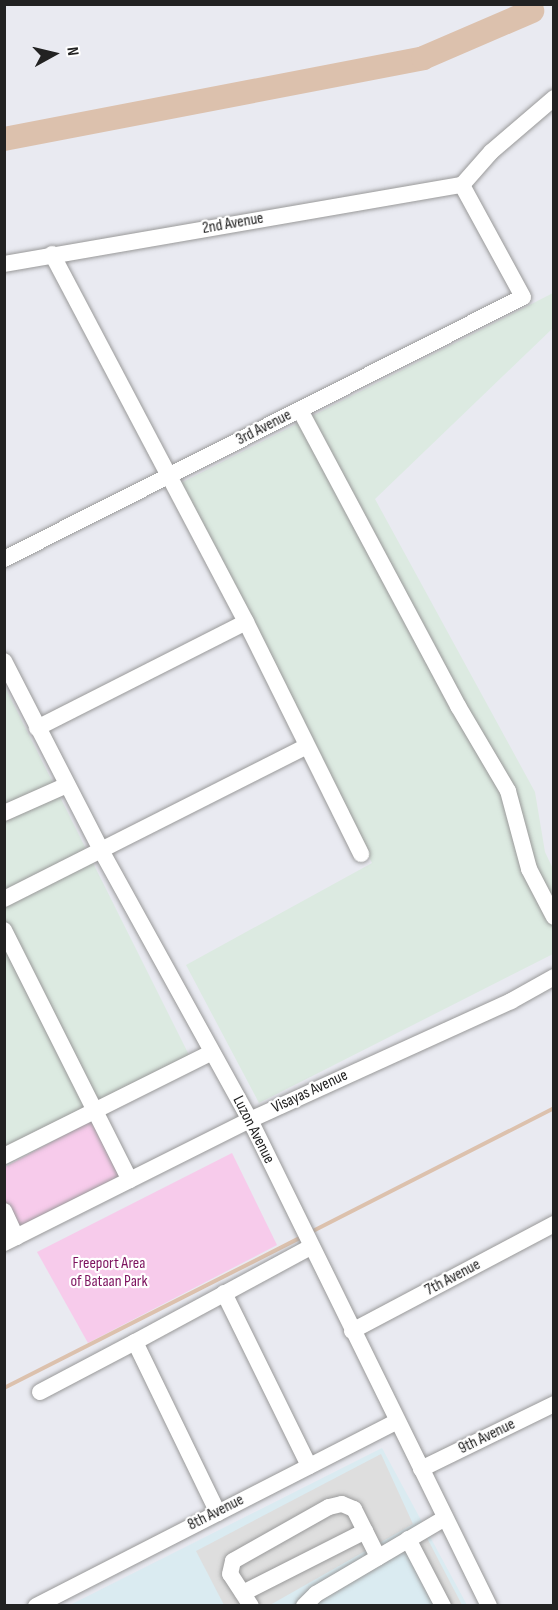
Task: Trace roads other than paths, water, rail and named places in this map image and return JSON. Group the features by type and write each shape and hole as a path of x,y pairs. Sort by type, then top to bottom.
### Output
{"street":[{"path":"462,185 491,152 554,98"},
{"name":"2nd Avenue","path":"4,264 462,185"},
{"name":"3rd Avenue","path":"4,559 524,297 462,185"},
{"path":"52,254 246,622 362,854"},
{"path":"300,410 458,706 508,791 529,869 554,917"},
{"path":"37,728 246,622"},
{"name":"Luzon Avenue","path":"4,661 102,852 250,1120 352,1332 489,1605"},
{"path":"4,898 102,852 307,746"},
{"path":"4,813 67,785"},
{"path":"4,930 130,1180"},
{"name":"Visayas Avenue","path":"10,1240 250,1120 511,1000 554,977"},
{"path":"4,1156 211,1053"},
{"path":"4,1211 10,1240"},
{"name":"7th Avenue","path":"352,1332 554,1224"},
{"path":"40,1392 224,1293 310,1243"},
{"path":"224,1293 309,1466"},
{"path":"135,1342 218,1513"},
{"name":"9th Avenue","path":"421,1469 554,1404"},
{"name":"8th Avenue","path":"36,1605 397,1421"},
{"path":"365,1531 247,1599 230,1574 233,1561 329,1507 342,1504 354,1509 365,1531 378,1557"},
{"path":"304,1605 378,1557 446,1518"},
{"path":"408,1539 443,1605"}],"waterway":[{"path":"4,139 423,58 532,11"},
{"path":"311,1232 554,1108"},
{"path":"4,1388 302,1237"}],"park label":[{"name":"Freeport Area of Bataan Park","path":"109,1273"}]}
